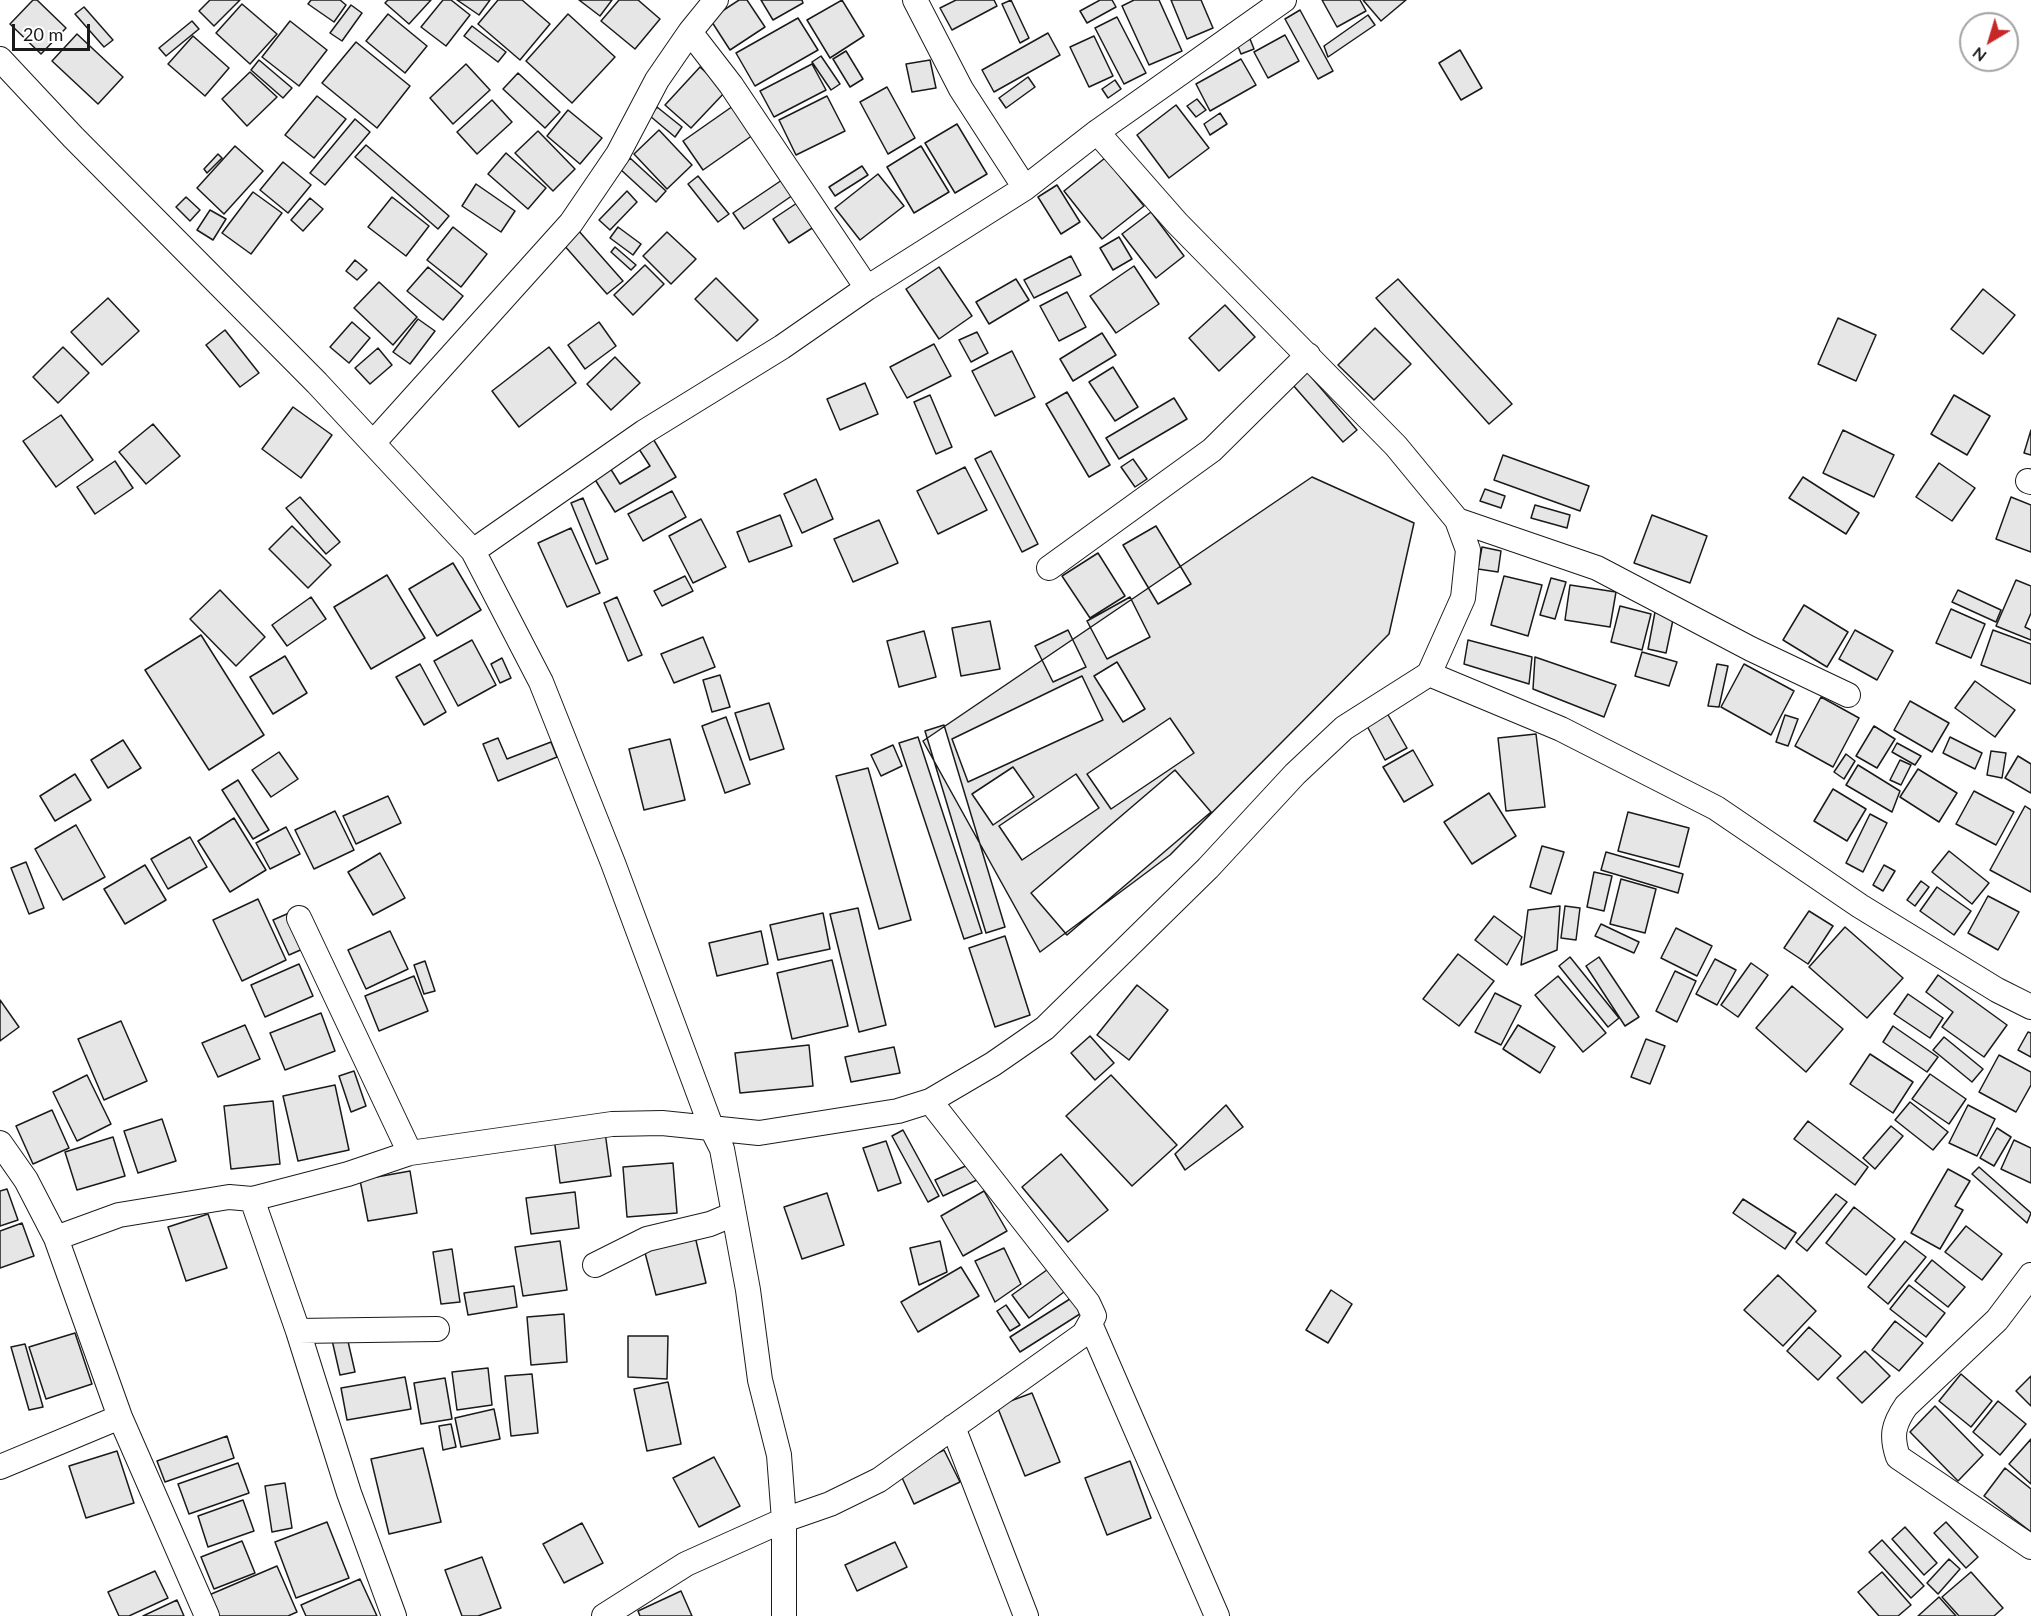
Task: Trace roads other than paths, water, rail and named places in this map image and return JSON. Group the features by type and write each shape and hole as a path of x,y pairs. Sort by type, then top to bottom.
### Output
{"street":[{"path":"373,442 570,223 618,154 657,80 690,32 716,0"},
{"path":"915,0 961,88 1025,188"},
{"path":"473,551 644,432 782,347 867,288 1025,188 1097,132 1284,0"},
{"path":"690,32 731,85 867,288"},
{"path":"0,59 73,137 301,366 473,551 541,682 614,863 712,1129 722,1149 748,1290 760,1380 779,1455 784,1520 784,1616"},
{"path":"56,1238 119,1215 229,1197 252,1199 348,1174 410,1153 612,1124 662,1123 759,1133 898,1111 930,1101 984,1071 1045,1028 1208,868 1295,774 1344,728 1429,674 1463,598 1468,550 1457,520 1396,446 1177,223 1097,132"},
{"path":"1049,568 1212,450 1308,355"},
{"path":"1457,520 1597,568 1750,649 1848,695"},
{"path":"1429,674 1561,729 1716,808 1860,906 1997,990 2031,1006"},
{"path":"299,918 410,1153"},
{"path":"604,1616 686,1564 784,1520 830,1504 879,1480 1084,1334 1090,1326 1094,1316 1088,1303 930,1101"},
{"path":"0,1143 26,1180 56,1238 120,1418 207,1616"},
{"path":"252,1199 298,1331 349,1493 394,1616"},
{"path":"595,1265 647,1239 710,1224 734,1214"},
{"path":"2031,1275 1997,1320 1906,1406 1895,1423 1892,1439 1898,1457 2031,1547"},
{"path":"1090,1326 1217,1616"},
{"path":"298,1331 437,1329"},
{"path":"0,1467 120,1418"},
{"path":"953,1427 1026,1616"}]}
